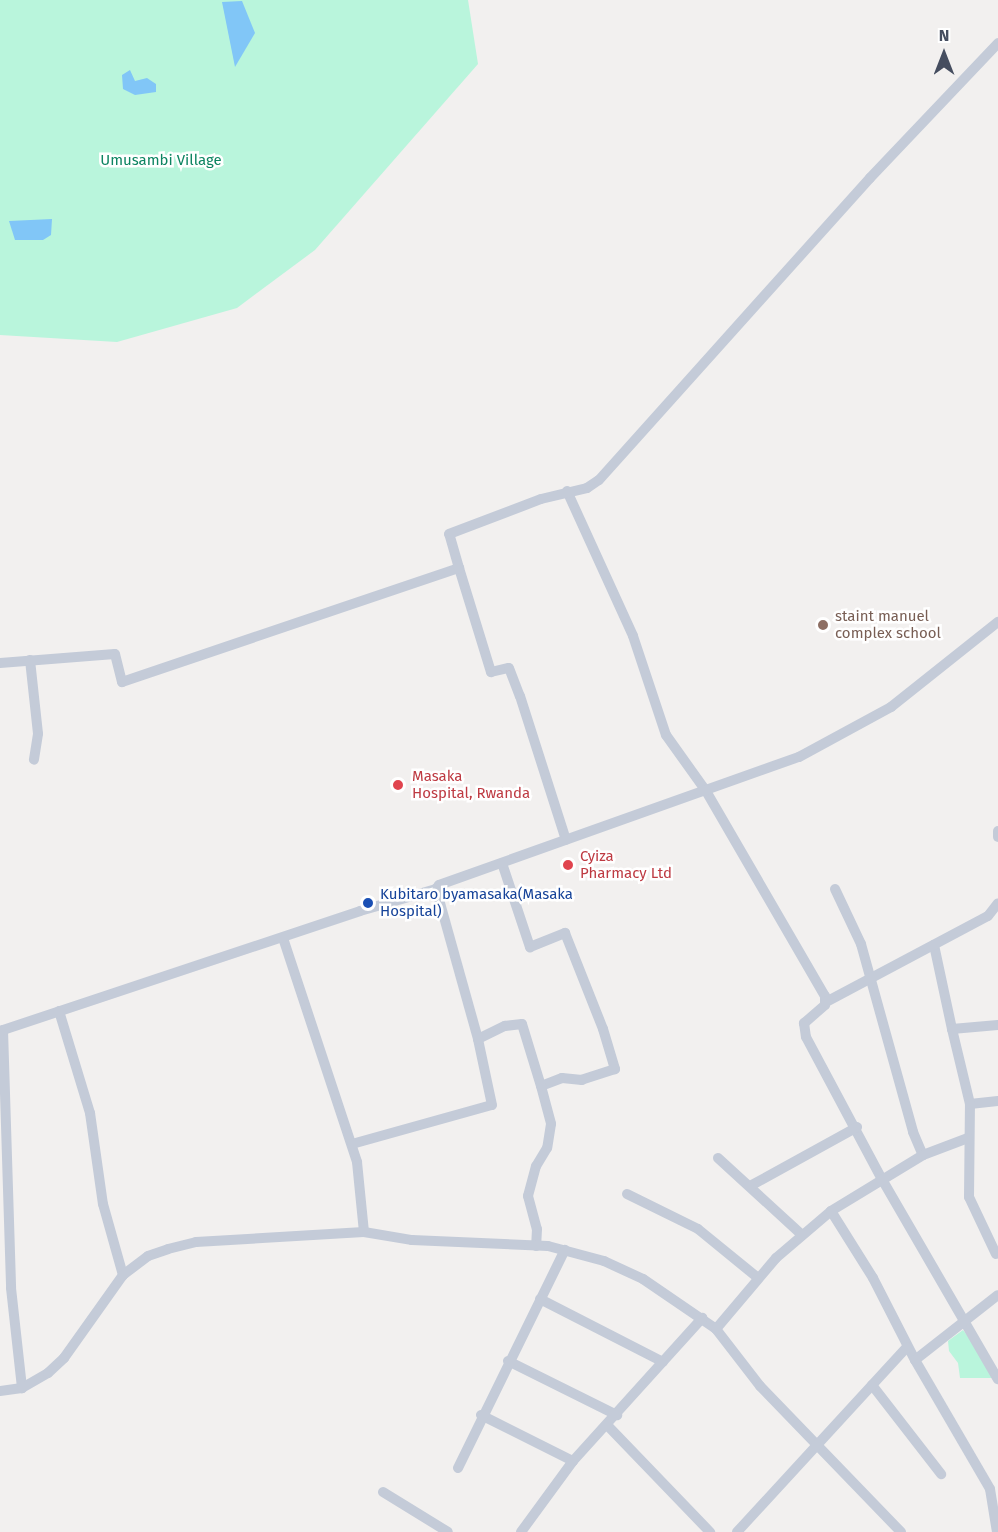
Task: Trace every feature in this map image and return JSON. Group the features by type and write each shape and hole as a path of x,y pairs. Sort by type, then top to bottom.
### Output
{"street":[{"path":"566,840 509,668 491,672 449,534 567,491 587,488 599,480 870,178 998,43"},
{"path":"567,491 633,636 666,735 706,791 826,1002"},
{"path":"0,663 115,654 122,682 459,568"},
{"path":"22,1388 10,1288 1,1031 436,889 439,885 799,757 891,707 998,622"},
{"path":"30,660 38,734 34,760"},
{"path":"998,831 998,837"},
{"path":"502,863 530,947 565,933 615,1069 582,1080 562,1078 541,1086"},
{"path":"352,1144 492,1105 478,1039 436,889"},
{"path":"835,889 849,914 870,978 913,1132 923,1155"},
{"path":"998,903 988,916 826,1002 804,1023 804,1032 857,1127 883,1181 998,1379"},
{"path":"283,938 352,1144 364,1232"},
{"path":"934,945 970,1104 969,1197 996,1254"},
{"path":"59,1011 90,1113 99,1158 103,1204 123,1275"},
{"path":"478,1039 505,1026 522,1024 541,1086 551,1124 547,1148 536,1166 528,1196 537,1229 536,1246"},
{"path":"952,1029 998,1025"},
{"path":"970,1104 998,1101"},
{"path":"752,1185 857,1127"},
{"path":"716,1329 758,1278 802,1235 831,1211 923,1155 968,1138"},
{"path":"718,1158 752,1185 802,1235"},
{"path":"627,1194 698,1229 758,1278"},
{"path":"831,1211 873,1278 907,1347 990,1489 997,1532"},
{"path":"0,1392 22,1388 35,1382 64,1358 123,1275 148,1256 196,1242 364,1232 412,1240 536,1246 565,1250 604,1261 643,1279 716,1329 760,1386 815,1446 901,1532"},
{"path":"458,1468 481,1415 565,1250"},
{"path":"915,1360 998,1295"},
{"path":"540,1299 663,1362"},
{"path":"521,1532 573,1461 702,1318"},
{"path":"737,1532 907,1347"},
{"path":"508,1361 616,1415"},
{"path":"872,1385 941,1474"},
{"path":"481,1415 573,1461"},
{"path":"607,1425 710,1532"},
{"path":"383,1492 448,1532"}],"green space":[{"name":"Umusambi Village","path":"0,0 468,0 478,64 315,250 237,308 117,342 0,335"},
{"path":"963,1330 974,1344 993,1378 960,1378 958,1363 949,1351 948,1341"}],"water":[{"path":"242,1 255,33 235,67 222,2"},
{"path":"130,70 135,81 147,78 156,84 156,92 135,95 123,89 122,75"},
{"path":"52,219 51,235 43,240 15,240 9,221"}],"place":[{"name":"staint manuel complex school","path":"823,625"},
{"name":"Masaka Hospital, Rwanda","path":"398,785"},
{"name":"Cyiza Pharmacy Ltd","path":"568,865"},
{"name":"Kubitaro byamasaka(Masaka Hospital)","path":"368,903"}]}
